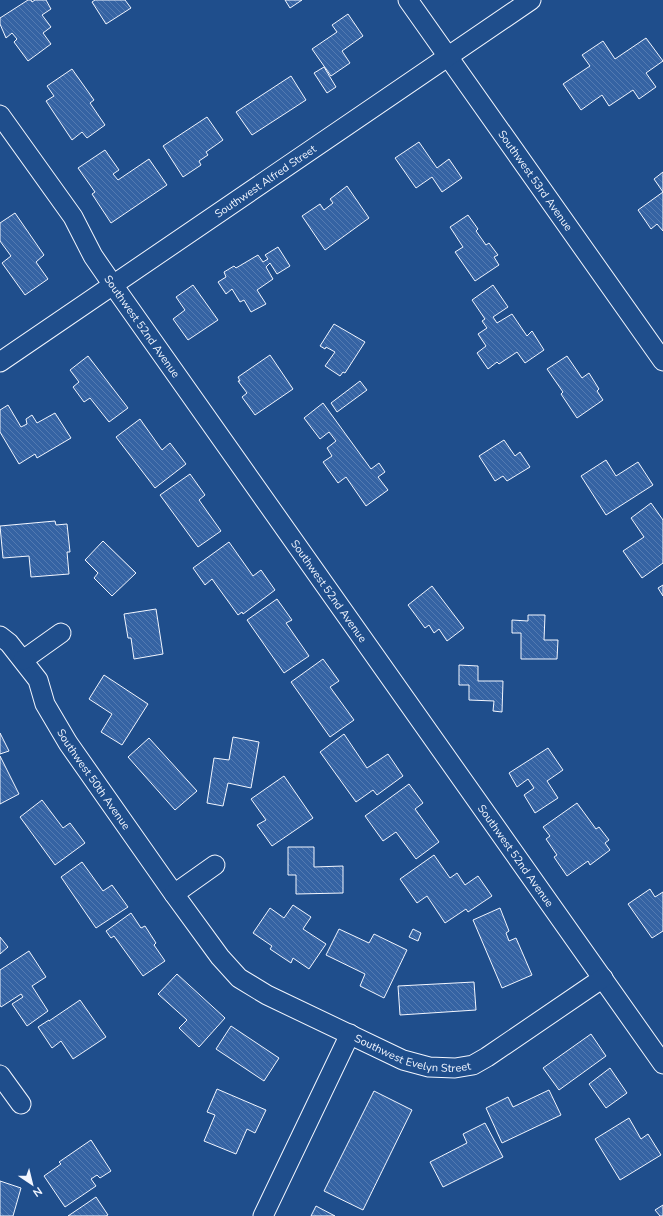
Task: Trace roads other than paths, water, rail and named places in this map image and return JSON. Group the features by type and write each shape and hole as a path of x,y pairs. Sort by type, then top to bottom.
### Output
{"street":[{"name":"Southwest 53rd Avenue","path":"408,0 663,362"},
{"name":"Southwest Alfred Street","path":"0,362 531,0"},
{"name":"Southwest 52nd Avenue","path":"0,115 74,217 93,256 113,285 663,1064"},
{"path":"23,660 61,633"},
{"name":"Southwest 50th Avenue","path":"0,636 9,643 38,680 45,704 68,743 220,957 239,978 267,995 350,1034"},
{"path":"174,894 215,865"},
{"name":"Southwest Evelyn Street","path":"263,1216 350,1034 403,1060 428,1067 455,1068 473,1065 603,978"},
{"path":"0,1075 21,1104"}]}
